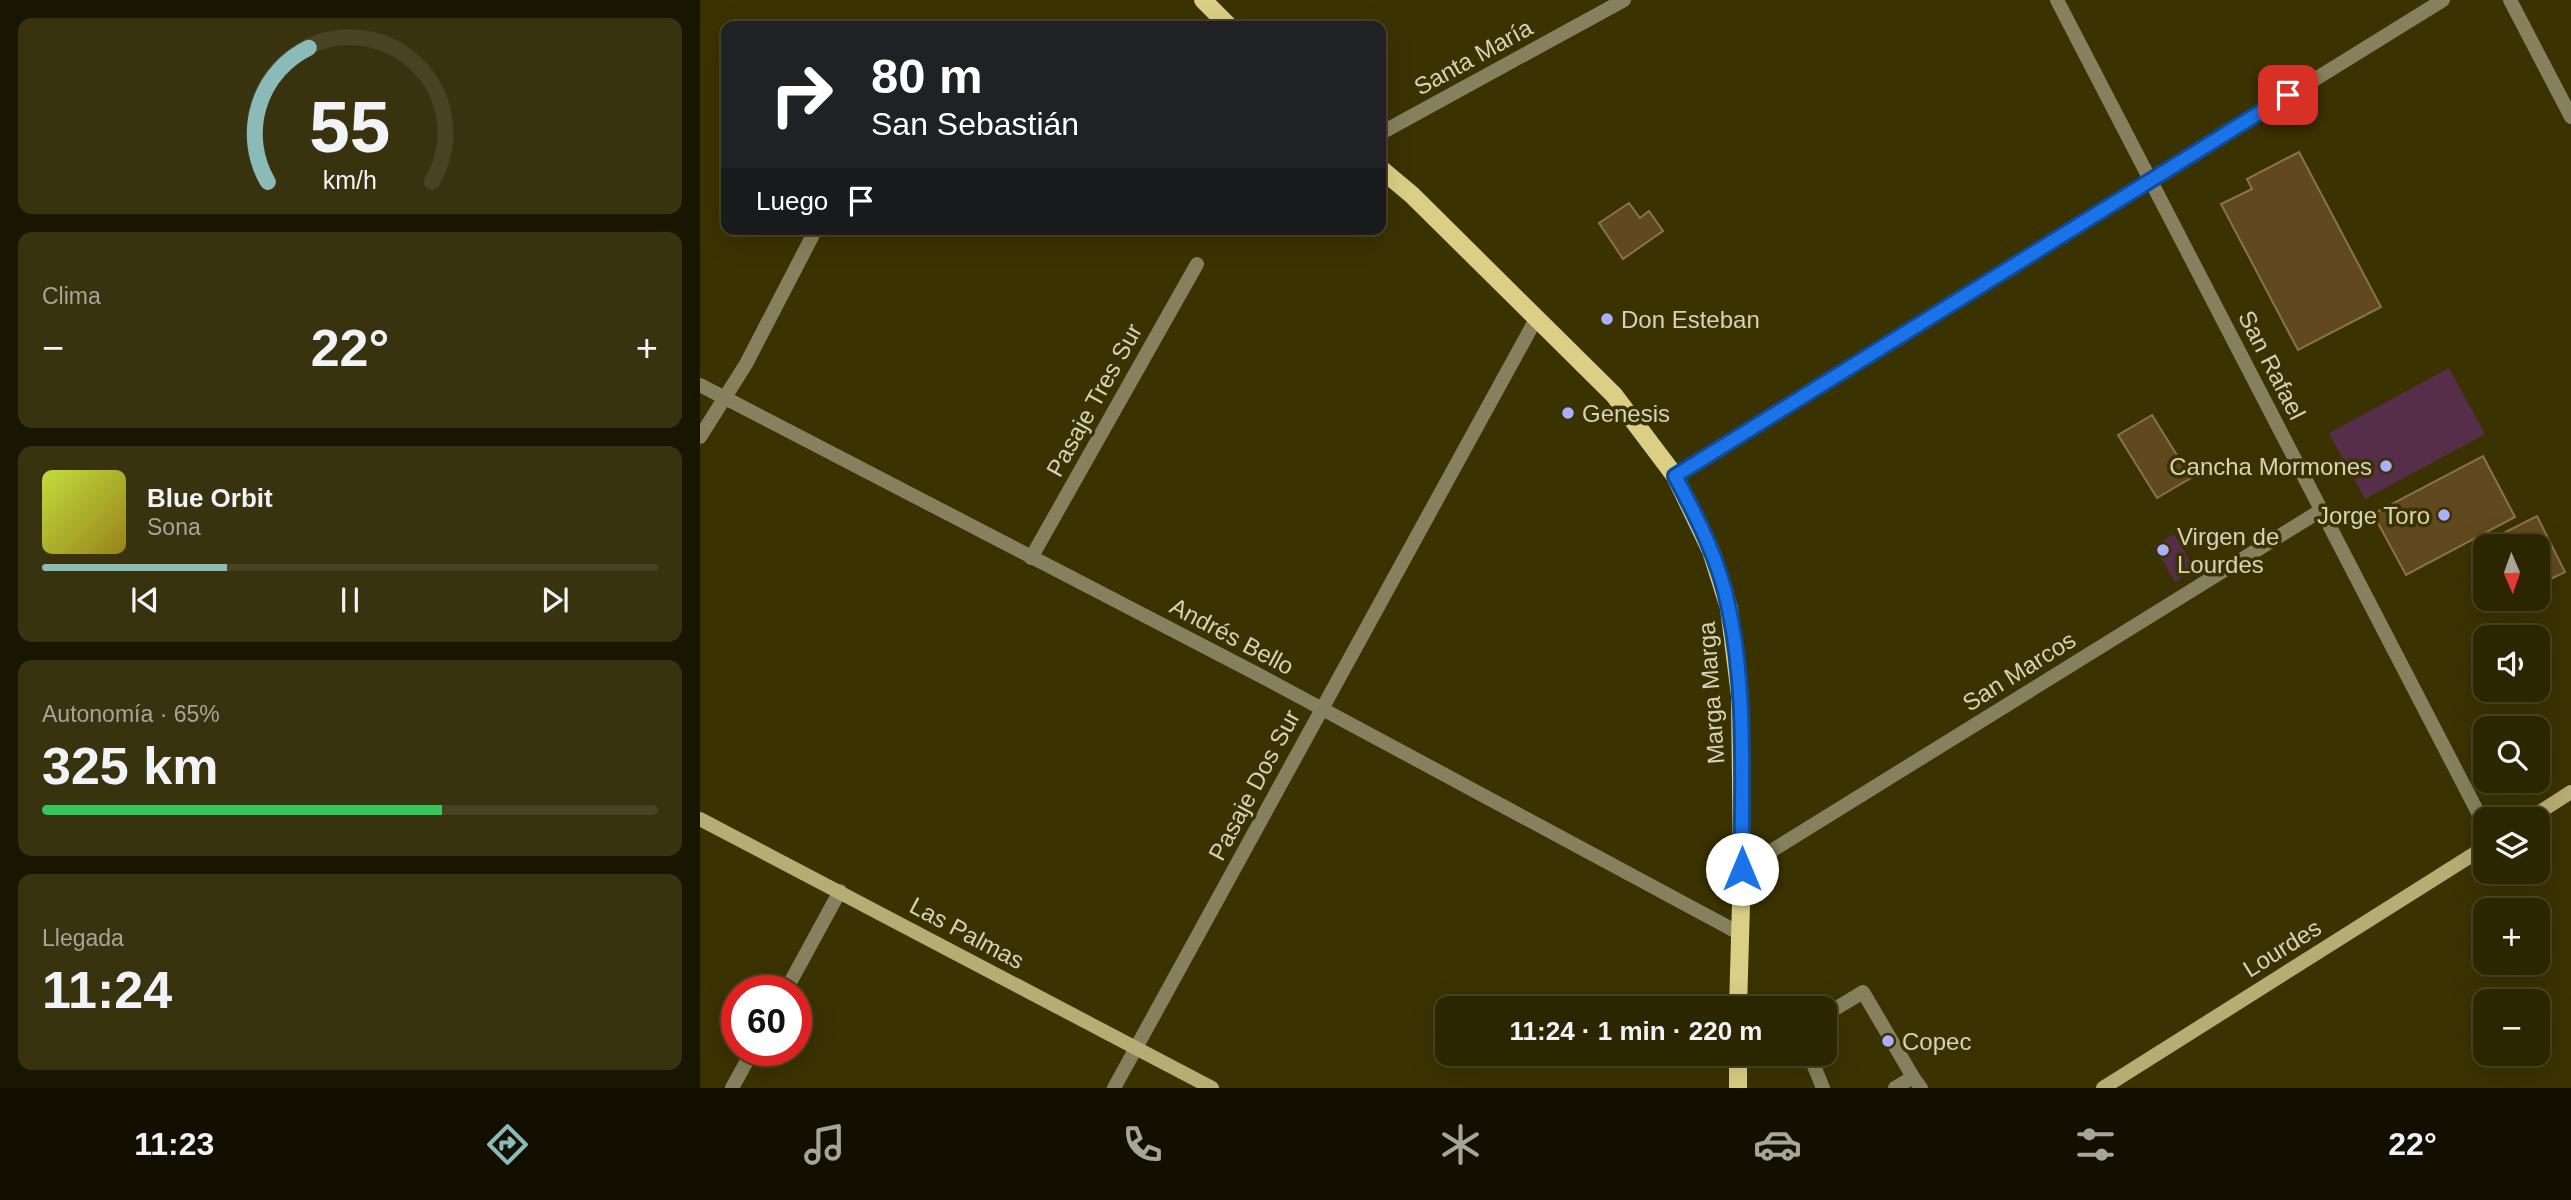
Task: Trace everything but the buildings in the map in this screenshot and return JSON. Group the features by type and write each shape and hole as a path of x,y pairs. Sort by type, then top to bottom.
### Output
{"main road":[{"path":"1203,0 1224,21"},
{"name":"Marga Marga","path":"1386,173 1412,195 1614,395 1675,476 1711,551 1729,608 1740,696 1742,869 1738,996"},
{"path":"2548,807 2571,792"},
{"name":"Las Palmas","path":"700,819 1212,1088"},
{"name":"Lourdes","path":"2103,1088 2473,855"},
{"path":"1738,1066 1738,1088"}],"street":[{"name":"Santa María","path":"1386,130 1624,0"},
{"name":"San Rafael","path":"2057,0 2475,807"},
{"path":"1675,476 2443,0"},
{"path":"2510,0 2571,117"},
{"path":"700,437 746,364 813,235"},
{"name":"Pasaje Tres Sur","path":"1031,558 1197,264"},
{"name":"Pasaje Dos Sur","path":"1114,1088 1535,319"},
{"name":"Andrés Bello","path":"700,385 1261,676 1739,933"},
{"name":"San Marcos","path":"1742,869 2320,511"},
{"path":"794,975 840,891"},
{"path":"1837,1008 1863,992 1917,1082 1895,1088"},
{"path":"732,1088 744,1066"},
{"path":"1814,1066 1823,1088"}],"shaded area":[{"name":"Cancha Mormones","path":"2449,368 2485,434 2365,499 2329,433"},
{"path":"2174,534 2195,569 2175,582 2154,546"}],"place":[{"name":"Don Esteban","path":"1607,319"},
{"name":"Genesis","path":"1568,413"},
{"name":"Cancha Mormones","path":"2386,466"},
{"name":"Jorge Toro","path":"2444,515"},
{"name":"Virgen de Lourdes","path":"2163,550"},
{"name":"Copec","path":"1888,1041"}],"route":[{"path":"1742,869 1740,696 1729,608 1711,551 1675,476 2288,95"}]}
